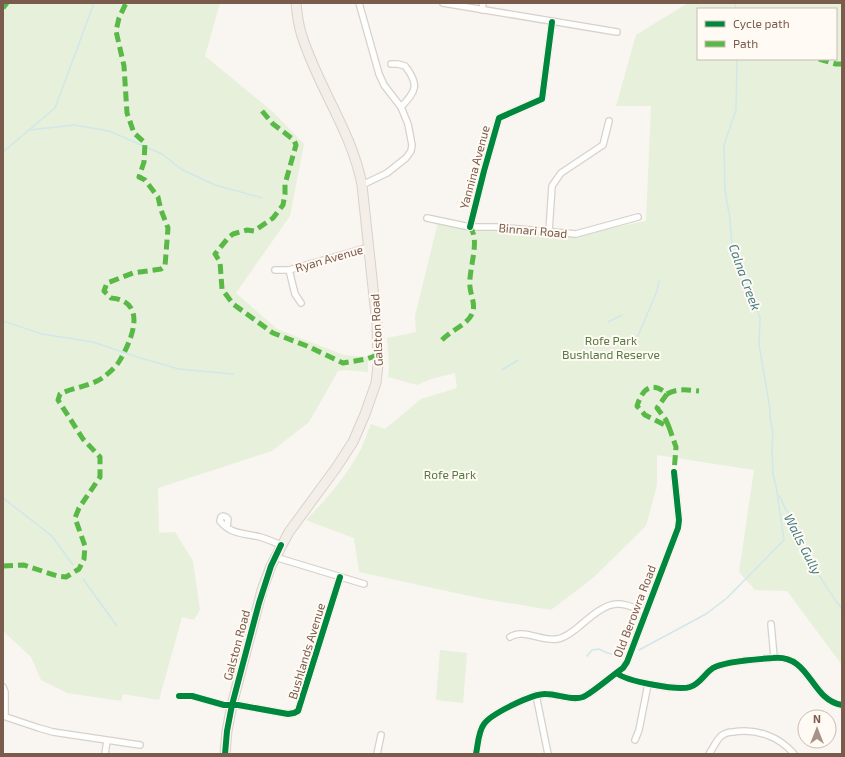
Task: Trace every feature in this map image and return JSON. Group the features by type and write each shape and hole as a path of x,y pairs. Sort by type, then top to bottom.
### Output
{"main road":[{"name":"Galston Road","path":"225,754 227,731 232,705 262,590 275,557 300,516 332,474 358,433 373,394 377,376 378,355 376,310 359,168 352,149 306,47 298,20 296,3"}],"street":[{"path":"359,3 379,74 384,85 401,106 412,139 411,151 406,158 387,173 362,185"},
{"path":"443,3 617,32"},
{"path":"482,10 483,3"},
{"name":"Yannina Avenue","path":"470,227 499,118 542,100 552,22"},
{"path":"391,64 405,66 414,81 413,94 401,106"},
{"path":"549,231 552,186 562,173 603,145 609,121"},
{"name":"Binnari Road","path":"428,218 470,227 496,227 576,234 638,217"},
{"name":"Ryan Avenue","path":"276,270 289,270 369,247"},
{"name":"Ryan Avenue","path":"289,270 294,294 301,303"},
{"name":"Old Berowra Road","path":"476,754 479,737 484,724 488,720 525,699 536,695 547,694 582,697 617,672 627,662 678,528 674,472"},
{"path":"227,527 233,532 262,538 281,545"},
{"path":"275,557 364,584"},
{"name":"Bushlands Avenue","path":"232,705 288,714 298,711 340,577"},
{"path":"510,637 518,634 553,640 560,639 568,635 603,608 612,604 627,605 646,612"},
{"path":"771,624 774,658"},
{"path":"617,672 619,676 626,679 648,684 687,688 696,684 709,671 721,665 784,658 794,661 828,700 835,704 842,705"},
{"path":"635,740 639,730 648,684"},
{"path":"3,687 6,696 4,716 53,732 140,745"},
{"path":"536,695 548,754"},
{"path":"179,696 192,696 224,705 232,705"},
{"path":"709,754 721,736 739,731 755,731 769,736 778,741 794,754"},
{"path":"378,754 381,735"},
{"path":"105,754 107,741"}],"green space":[{"path":"3,3 220,3 205,56 273,112 304,144 290,216 236,293 277,329 344,355 368,357 368,372 338,371 309,422 272,451 158,488 159,533 175,532 193,561 200,610 194,620 182,617 159,700 123,694 121,701 67,693 41,680 31,657 3,631"},
{"path":"688,3 842,3 842,665 787,591 755,590 739,572 754,470 657,455 657,485 646,526 594,577 551,610 479,598 359,572 354,538 306,520 322,504 344,476 362,447 371,424 385,429 421,399 457,388 455,373 431,379 417,385 388,377 389,365 387,338 416,332 415,316 438,222 576,235 646,221 651,106 616,106 636,35"},
{"path":"440,650 467,653 463,703 436,700"}],"waterway":[{"path":"3,152 55,108 94,3"},
{"name":"Calna Creek","path":"735,3 736,8"},
{"name":"Calna Creek","path":"737,60 736,110 724,145 725,191 730,219 732,248 750,286 760,318 759,345 773,433 773,473"},
{"path":"29,130 74,125 109,131 162,154 181,169 215,185 262,198"},
{"path":"637,338 657,291 659,281"},
{"path":"608,322 622,315"},
{"path":"3,321 42,334 93,342 179,369 233,374"},
{"path":"119,355 124,357"},
{"path":"502,370 518,360"},
{"name":"Walls Gully","path":"773,473 777,492"},
{"path":"639,650 706,614 727,598 784,540 777,492"},
{"name":"Walls Gully","path":"779,495 788,512 800,542 824,584 842,609"},
{"path":"3,498 52,536 73,565"},
{"path":"83,579 117,626"},
{"path":"587,656 592,650 599,649 607,653 621,656"}],"marked path":[{"path":"3,8 7,3"},
{"path":"3,566 24,565 57,576 66,577 79,569 84,559 85,546 75,518 79,508 100,477 100,457 83,439 58,400 60,394 95,382 107,374 119,362 125,352 134,323 133,314 130,306 123,301 111,298 104,291 107,283 133,273 161,269 165,266 168,228 158,197 145,180 139,177 144,162 145,143 134,133 127,113 124,66 116,31 119,18 126,3"},
{"path":"822,60 842,64"},
{"path":"262,111 273,124 294,140 296,145 285,184 283,205 273,218 254,231 247,230 233,234 215,254 220,262 222,289 233,304 273,333 307,346 343,363 366,359 378,355"},
{"path":"442,340 470,318 473,310 470,280 474,239 470,227"},
{"path":"669,427 666,420 657,408 667,394 652,387 644,391 637,406 645,415 669,427 676,447 674,472"},
{"path":"667,394 678,390 699,391"}],"cycle path":[{"path":"470,227 499,118 542,99 552,22"},
{"path":"476,754 482,727 488,720 503,710 523,700 546,694 570,698 583,697 623,668 627,662 678,528 679,520 674,472"},
{"path":"225,754 227,731 232,705 259,603 271,566 281,545"},
{"path":"179,696 192,696 224,705 238,705 288,714 298,711 340,577"},
{"path":"617,673 640,682 675,688 684,688 694,686 713,668 725,664 759,659 786,659 795,663 803,670 823,695 831,701 842,705"}],"park label":[{"name":"Rofe Park Bushland Reserve","path":"611,347"},
{"name":"Rofe Park","path":"450,474"}]}
